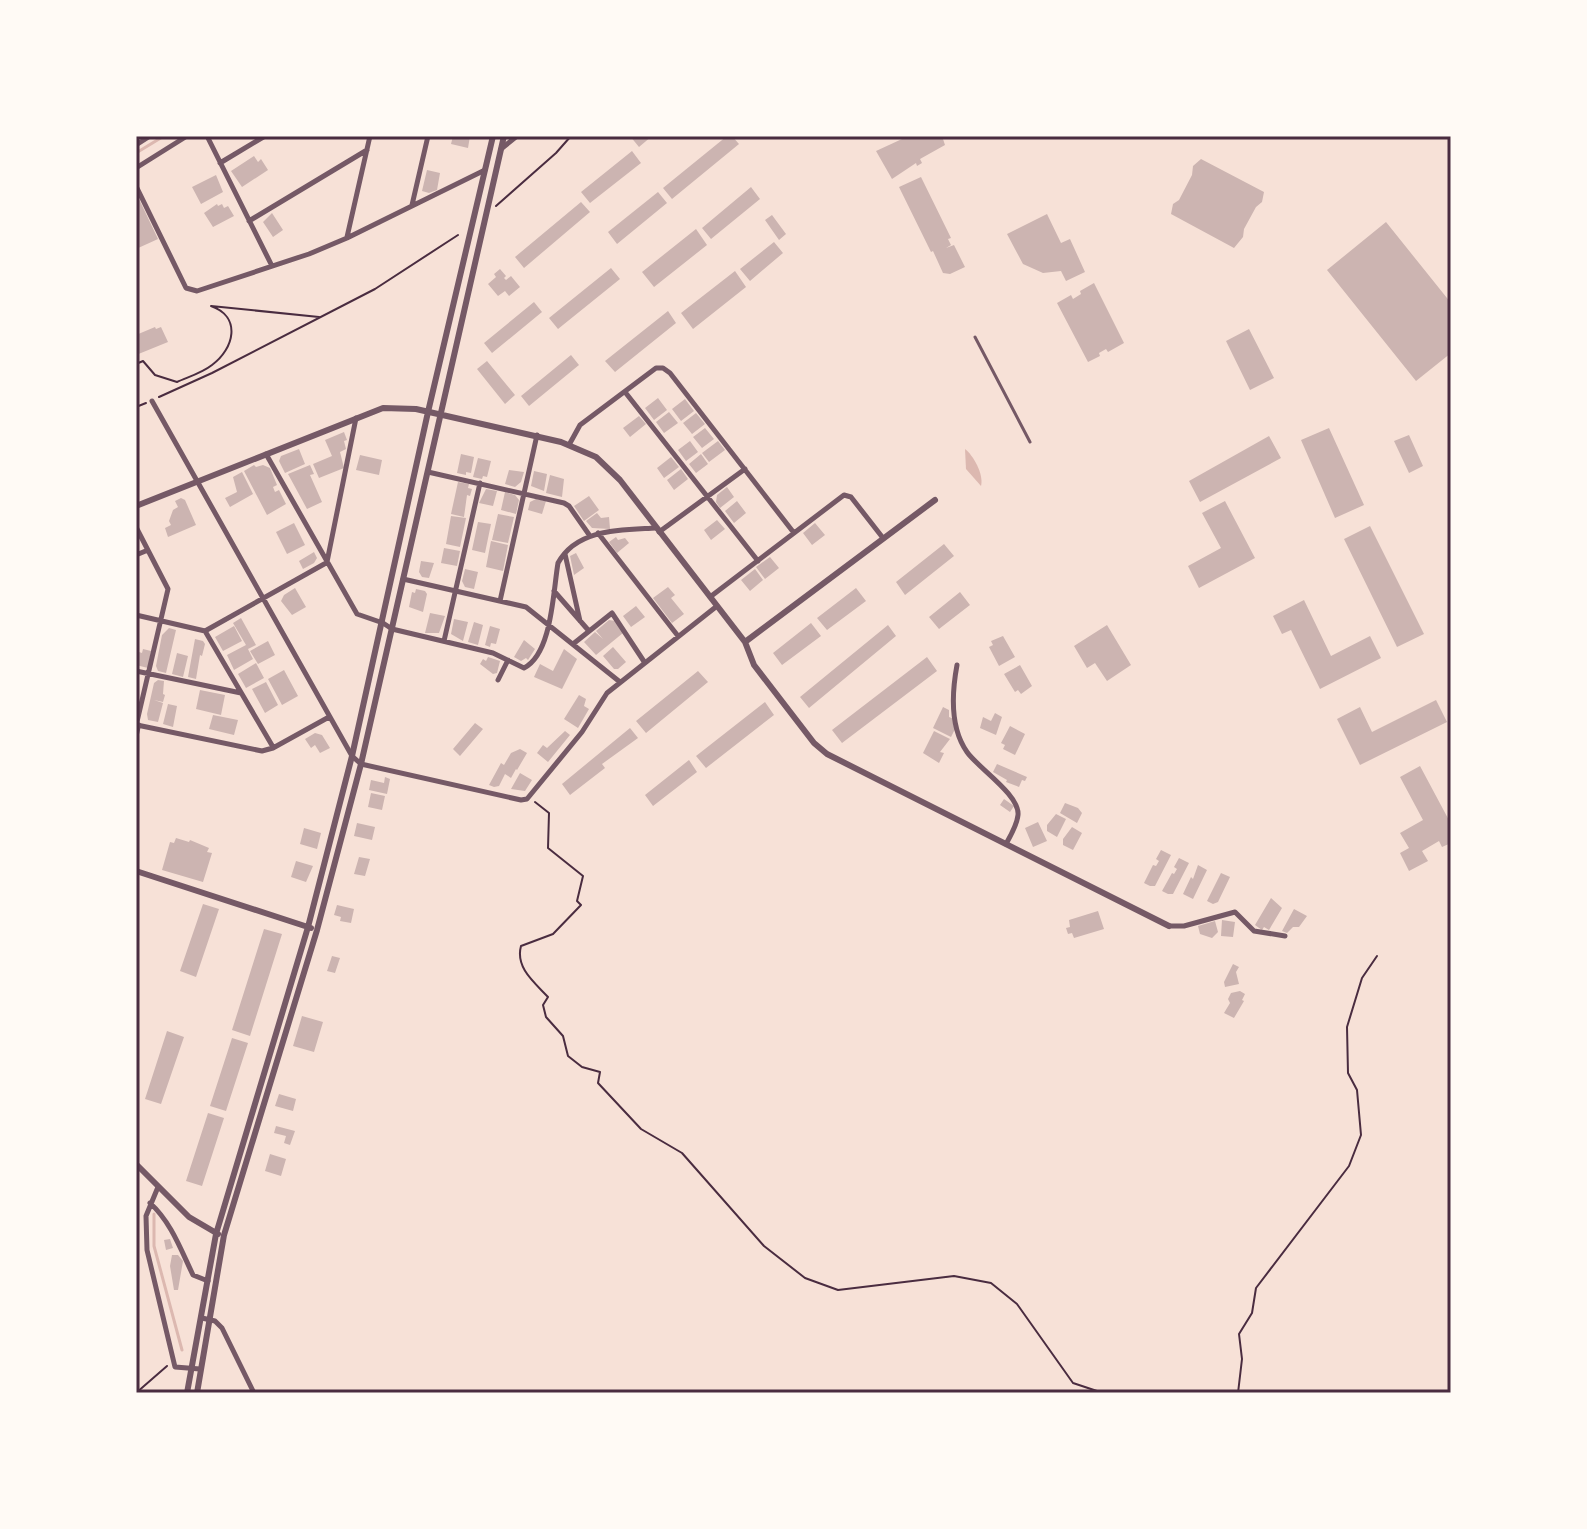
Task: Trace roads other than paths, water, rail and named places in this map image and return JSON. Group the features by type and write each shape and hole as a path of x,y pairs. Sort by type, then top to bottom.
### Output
{"street":[{"path":"136,145 150,136"},
{"path":"136,168 187,136"},
{"path":"207,136 272,266"},
{"path":"220,163 265,136"},
{"path":"347,238 370,136"},
{"path":"412,206 428,136"},
{"path":"187,1393 206,1319 208,1281 308,927 352,756 493,136"},
{"path":"197,1393 220,1235 317,930 361,764 504,136"},
{"path":"501,150 517,136"},
{"path":"249,221 367,150"},
{"path":"136,186 187,289 204,290 347,238 485,170"},
{"path":"975,337 1030,442"},
{"path":"569,445 580,425 660,367 666,370 794,533"},
{"path":"624,392 758,561"},
{"path":"152,401 329,717 352,756 361,764 521,800 529,798 582,732 605,695 717,606"},
{"path":"136,506 356,418 393,407 537,435 569,445 603,462 745,642 754,665 820,749 1169,926 1184,926 1233,912 1254,931 1285,936"},
{"path":"136,615 205,631 326,563 356,418"},
{"path":"500,601 537,435"},
{"path":"266,454 356,613 392,629 493,653 527,667 542,648 558,563 565,553 598,533 658,530 745,469"},
{"path":"428,472 567,504 590,536"},
{"path":"444,641 480,483"},
{"path":"710,597 846,495 851,497 883,538"},
{"path":"745,642 935,500"},
{"path":"136,527 168,585 136,734"},
{"path":"598,533 679,637"},
{"path":"136,555 148,550"},
{"path":"565,553 580,621"},
{"path":"403,579 526,607 620,682"},
{"path":"553,591 589,631"},
{"path":"573,644 610,613 645,663"},
{"path":"205,631 273,748"},
{"path":"498,680 508,660"},
{"path":"957,665 953,696 962,743 970,756 1018,808 1018,818 1006,844"},
{"path":"136,671 242,693"},
{"path":"137,725 262,751 329,717"},
{"path":"136,871 317,930"},
{"path":"136,1164 196,1223 220,1235"},
{"path":"158,1187 150,1203 146,1225 147,1250 175,1367 200,1369"},
{"path":"150,1203 168,1224 193,1275 208,1281"},
{"path":"136,1251 147,1250"},
{"path":"206,1319 222,1328 254,1393"}],"waterway":[{"path":"136,153 164,136"},
{"path":"154,1214 154,1246 182,1350"}]}
